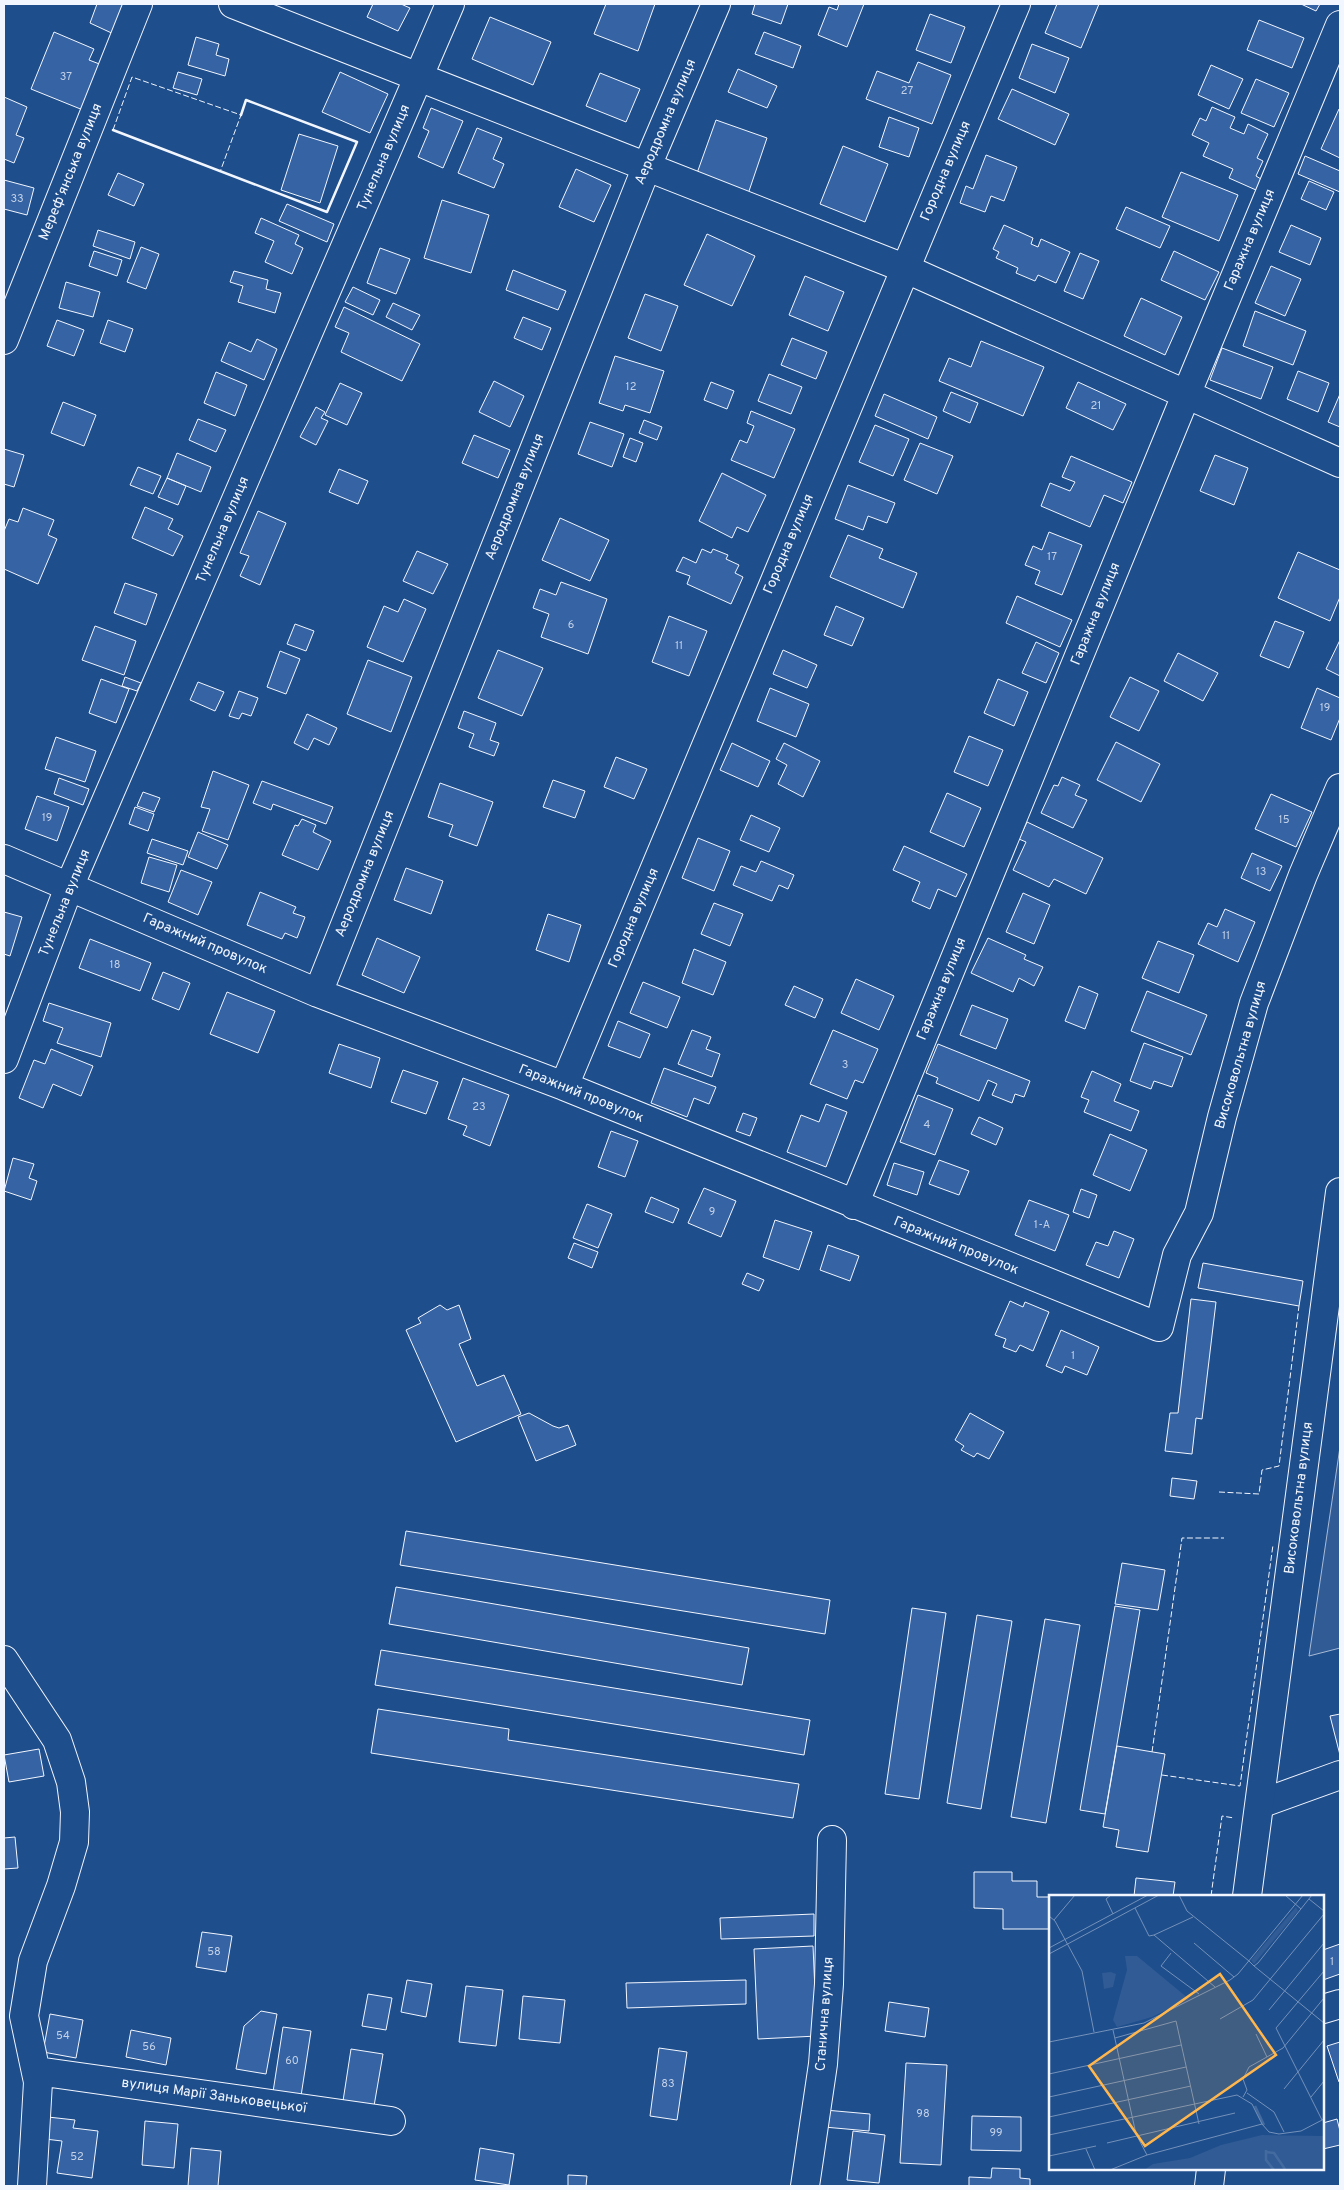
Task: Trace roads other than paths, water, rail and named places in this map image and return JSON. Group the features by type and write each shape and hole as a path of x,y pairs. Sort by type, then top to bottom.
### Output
{"street":[{"name":"Мерефʼянська вулиця","path":"4,340 138,4"},
{"path":"234,4 904,268 1340,463"},
{"name":"Тунельна вулиця","path":"4,1059 70,887 450,4"},
{"name":"Аеродромна вулиця","path":"318,993 647,166 716,4"},
{"name":"Городна вулиця","path":"564,1086 904,268 1016,4"},
{"name":"Гаражна вулиця","path":"854,1205 1186,395 1340,26"},
{"name":"Високовольтна вулиця","path":"1159,1327 1177,1255 1199,1213 1222,1117 1254,1003 1303,875 1340,788"},
{"name":"Гаражний провулок","path":"4,859 318,993 564,1086 1159,1327"},
{"name":"Високовольтна вулиця","path":"1247,1895 1340,1192"},
{"path":"4,1660 57,1740 71,1782 75,1812 74,1842 61,1886 33,1961 24,2016 38,2082 32,2186"},
{"path":"1260,1804 1340,1774"},
{"name":"Станична вулиця","path":"805,2186 824,2064 832,1840"},
{"path":"1324,2009 1340,2004"},
{"name":"вулиця Марії Заньковецької","path":"37,2071 390,2121"},
{"path":"1209,2186 1211,2170"}]}
